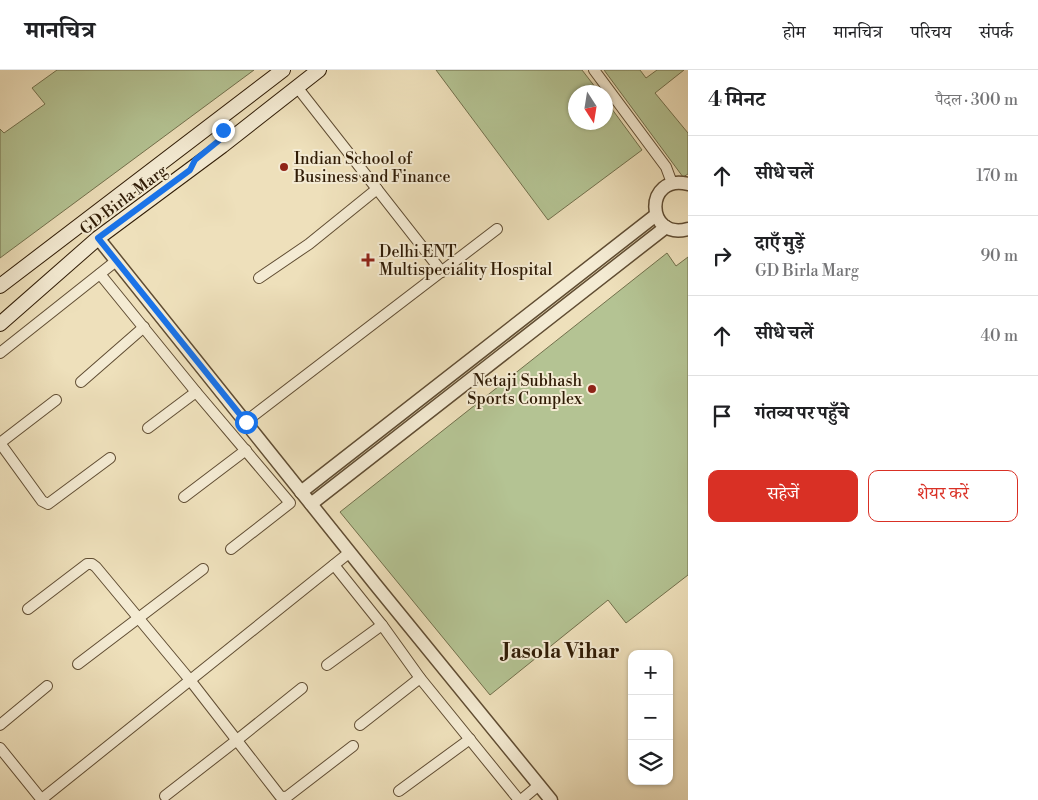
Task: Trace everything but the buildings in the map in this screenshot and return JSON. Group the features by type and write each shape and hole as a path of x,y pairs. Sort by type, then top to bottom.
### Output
{"main road":[{"name":"GD Birla Marg","path":"1,283 283,70"},
{"name":"GD Birla Marg","path":"0,324 98,238 190,170 319,70"},
{"path":"269,80 262,91 235,114 236,121 242,122 274,100 284,98"},
{"path":"165,160 185,154 217,130 223,130 224,135 222,138 195,160 190,170"}],"street":[{"path":"594,70 666,167 672,183"},
{"path":"297,87 442,272"},
{"path":"688,184 672,183 658,195 655,205 656,215 666,227 678,231 688,229"},
{"path":"259,278 309,244 377,189"},
{"path":"301,492 656,215"},
{"path":"311,504 666,227"},
{"path":"246,422 497,230"},
{"path":"98,238 551,800"},
{"path":"0,353 116,261"},
{"path":"100,274 290,503 231,549"},
{"path":"81,382 144,327"},
{"path":"148,428 196,392"},
{"path":"56,400 0,443 42,501 48,504 110,458"},
{"path":"184,497 246,450"},
{"path":"0,748 42,800 350,552"},
{"path":"28,609 87,564 92,564 190,680 280,796 284,797 353,746"},
{"path":"334,565 382,625 420,678 520,800 539,785"},
{"path":"78,664 203,569"},
{"path":"327,665 382,625"},
{"path":"360,725 420,678"},
{"path":"0,725 47,686"},
{"path":"165,796 302,688"},
{"path":"399,791 470,739"}],"green space":[{"path":"57,70 254,70 0,258 0,129 4,133 45,104 32,88"},
{"path":"436,70 582,70 594,85 568,85 568,130 613,130 613,111 642,150 548,220"},
{"path":"604,70 640,70 646,78 657,70 684,70 655,93 688,133 688,174 683,177"},
{"name":"Netaji Subhash Sports Complex","path":"667,253 676,266 688,257 688,575 626,623 608,600 490,695 340,512"}],"place":[{"name":"Indian School of Business and Finance","path":"284,167"},
{"name":"Delhi ENT Multispeciality Hospital","path":"368,260"},
{"name":"Netaji Subhash Sports Complex","path":"592,389"}],"district":[{"name":"Jasola Vihar","path":"561,651"}],"route":[{"path":"223,130 224,135 222,138 195,160 190,170 98,238 246,422"}]}
